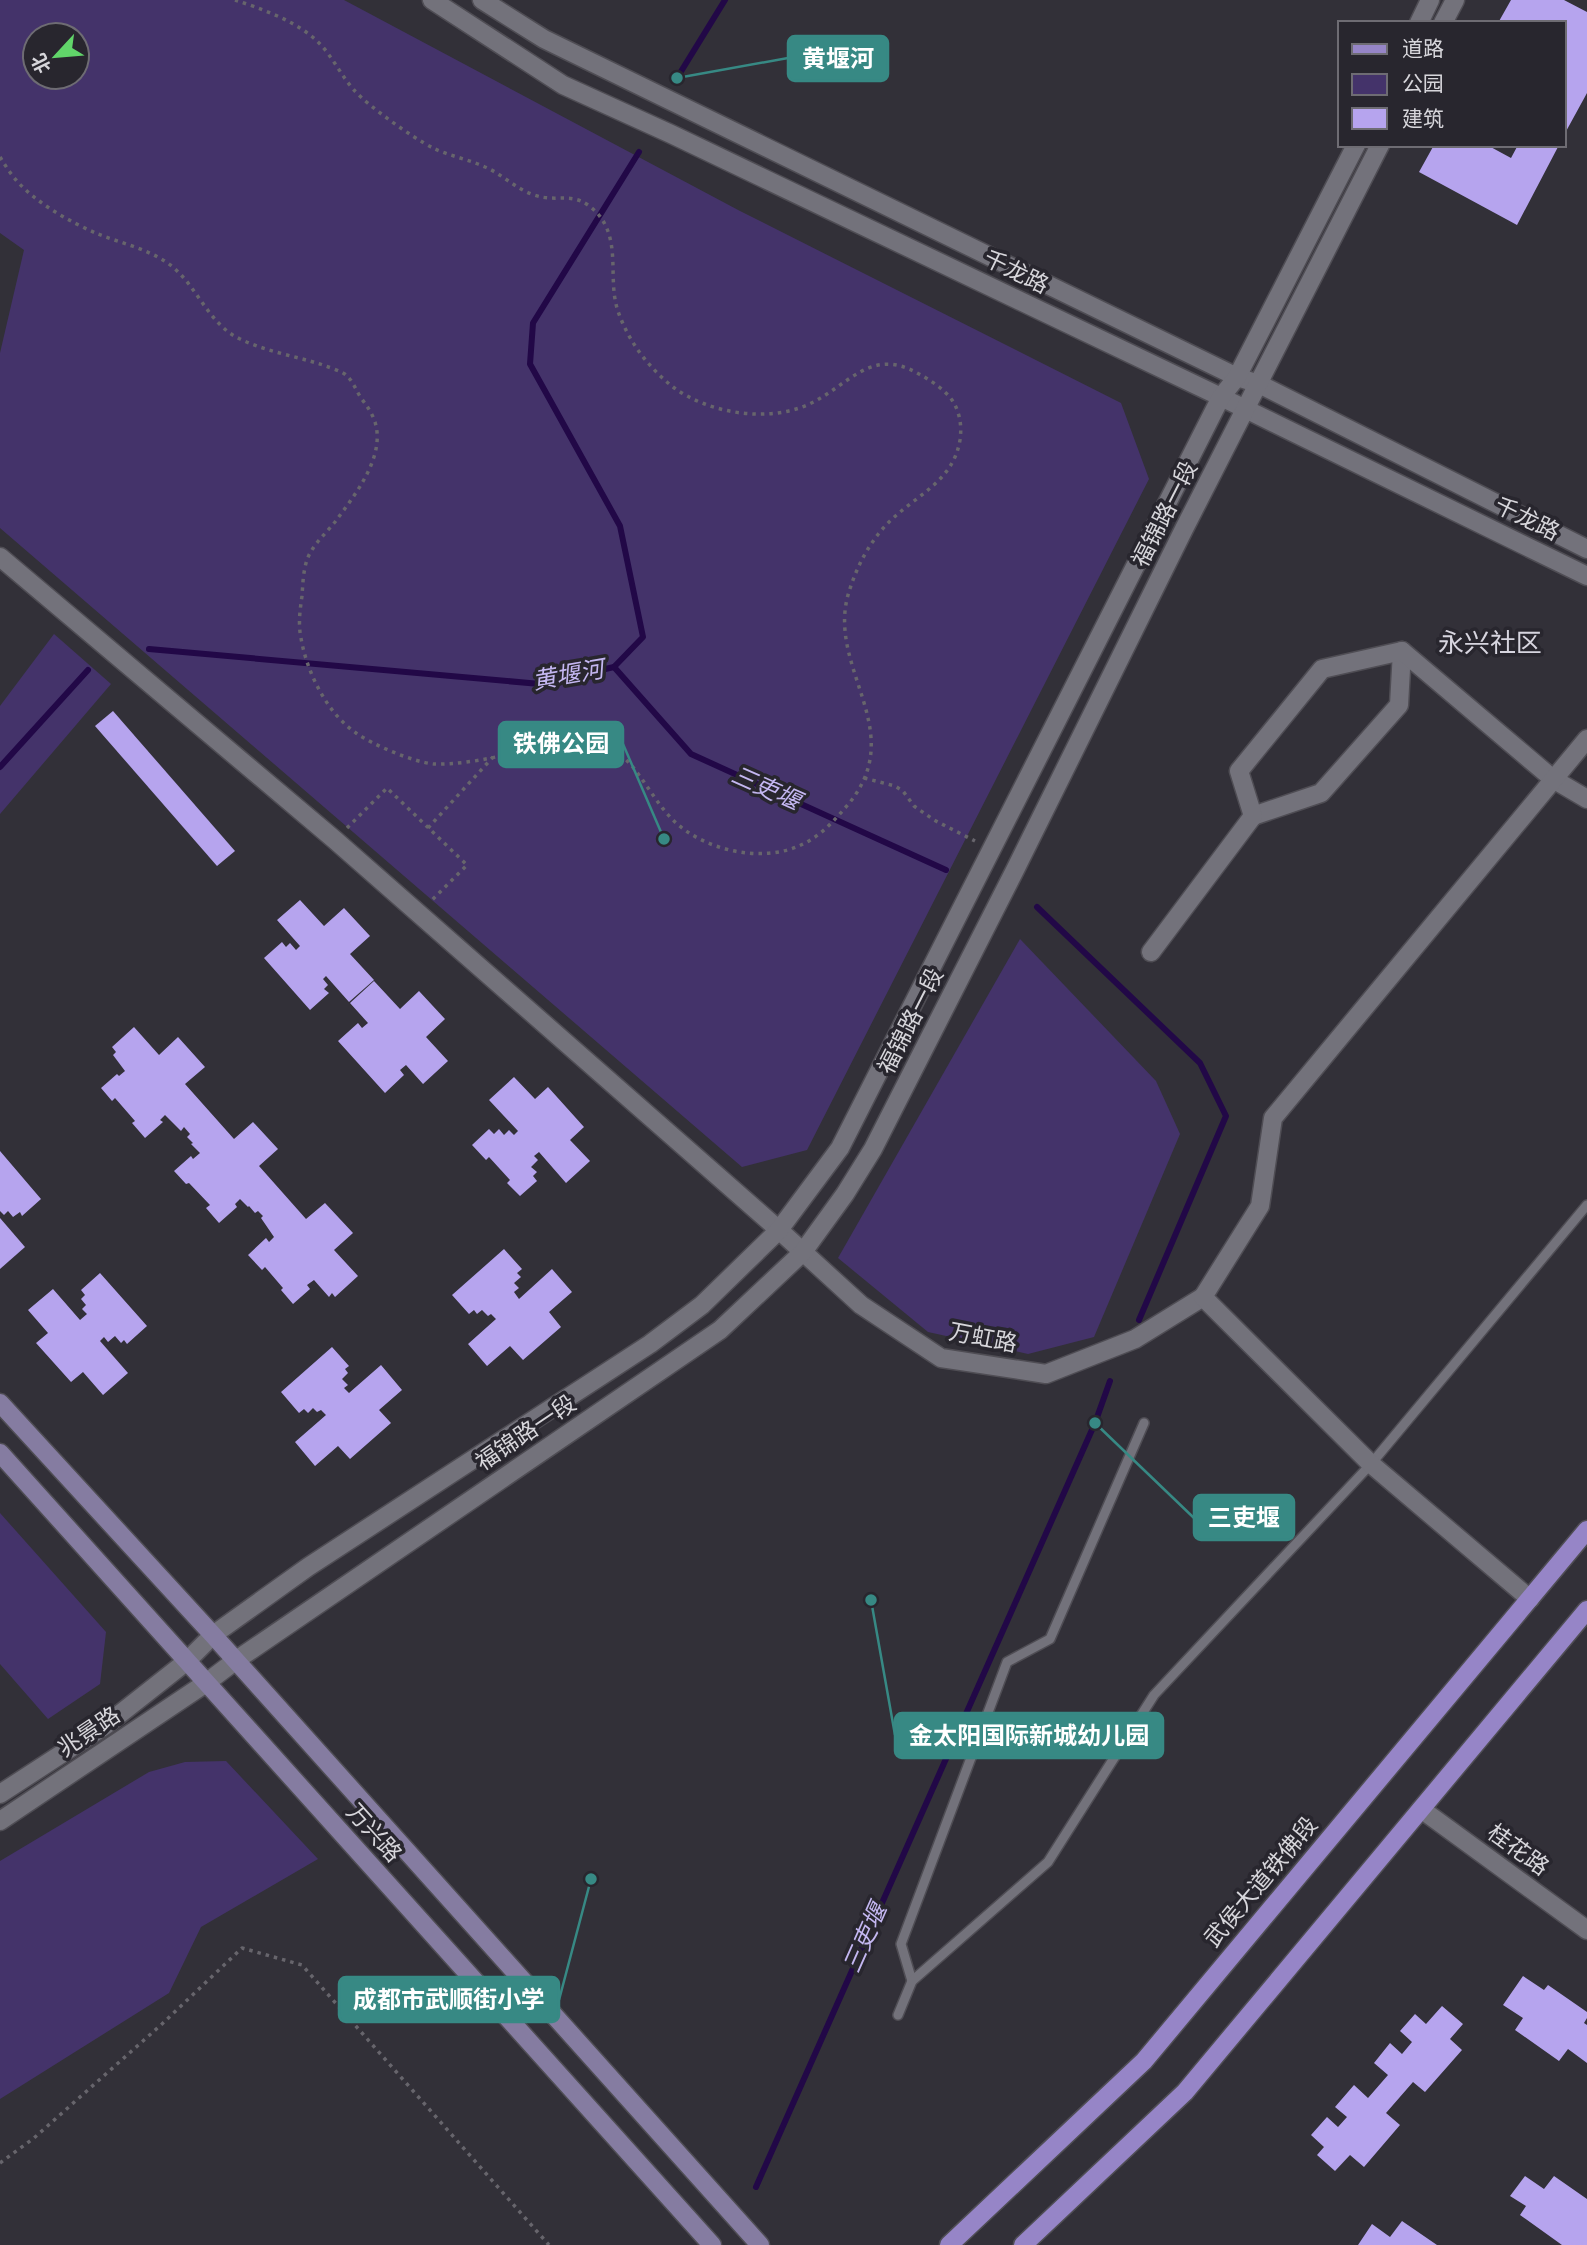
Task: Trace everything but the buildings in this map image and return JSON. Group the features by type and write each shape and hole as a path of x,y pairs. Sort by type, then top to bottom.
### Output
{"main road":[{"path":"0,1403 213,1635 760,2245"},
{"name":"万兴路","path":"0,1453 712,2245"},
{"name":"武侯大道铁佛段","path":"949,2245 1144,2061 1587,1530"},
{"path":"1023,2245 1185,2092 1587,1610"}],"street":[{"name":"千龙路","path":"432,0 563,85 1221,397 1587,576"},
{"name":"千龙路","path":"482,0 544,39 1237,377 1259,384 1587,550"},
{"path":"1420,21 1430,0"},
{"path":"1444,21 1455,0"},
{"name":"福锦路一段","path":"187,1661 213,1635 308,1567 650,1344 702,1305 779,1230 840,1148 1221,397 1237,377 1355,147"},
{"name":"福锦路一段","path":"206,1683 720,1330 803,1252 845,1194 873,1149 1184,528 1379,147"},
{"name":"万虹路","path":"0,557 335,840 779,1230 860,1305 940,1358 1046,1374 1135,1339 1203,1297"},
{"path":"1402,652 1553,779 1587,799"},
{"path":"1253,816 1239,771 1322,669 1402,652"},
{"path":"1150,952 1253,816 1321,793 1399,705 1402,652"},
{"path":"1530,1599 1371,1464 1203,1297 1260,1206 1273,1118 1587,738"},
{"name":"兆景路","path":"0,1794 106,1725 187,1661"},
{"name":"兆景路","path":"0,1821 206,1683"},
{"name":"桂花路","path":"1421,1809 1587,1930"}],"lane":[{"path":"898,2015 912,1980 1048,1862 1154,1695 1371,1464 1587,1205"},
{"path":"912,1980 901,1944 1007,1662 1050,1639 1144,1423"}],"path":[{"path":"0,157 19,184 41,202 89,230 156,256 175,269 228,333 246,342 346,374 374,416 378,433 375,455 367,474 335,522 311,551 305,567 299,615 300,635 316,683 336,714 357,734 396,752 433,764 493,757 547,737 578,735 607,743 626,758 678,826 705,841 745,854 774,854 799,846 822,832 860,789 873,739 869,712 856,678 846,632 845,604 867,550 888,523 951,468 959,447 961,425 954,402 931,381 906,366 882,364 860,370 809,405 781,413 751,414 721,408 684,395 648,365 632,341 617,308 610,236 595,211 576,198 536,196 488,167 436,150 355,92 328,51 306,31 234,0"},
{"path":"428,828 493,757"},
{"path":"864,778 895,786 903,791 914,806 934,820 991,850"},
{"path":"335,840 387,788 467,865 418,913"},
{"path":"0,2163 44,2130 242,1948 302,1965 549,2245"}],"green space":[{"path":"0,0 344,0 740,211 1121,403 1149,479 807,1150 742,1167 0,528 0,353 24,250 0,233"},
{"path":"54,634 111,684 0,814 0,706"},
{"path":"1020,939 1156,1081 1180,1134 1094,1337 1028,1354 928,1332 838,1258"},
{"path":"0,1513 106,1632 100,1684 48,1719 0,1664"},
{"path":"226,1761 318,1859 201,1927 169,1993 0,2099 0,1861 149,1772 185,1762"}],"waterway":[{"name":"黄堰河","path":"677,78 725,0"},
{"name":"黄堰河","path":"149,649 540,684 614,667 643,637 620,526 530,364 533,323 639,152"},
{"name":"三吏堰","path":"614,667 691,754 946,870"},
{"name":"黄堰河","path":"0,767 88,670"},
{"name":"三吏堰","path":"1037,907 1200,1063 1226,1116 1139,1320"},
{"name":"三吏堰","path":"756,2187 1095,1423 1110,1381"}],"place":[{"name":"黄堰河","path":"677,78"},
{"name":"铁佛公园","path":"664,839"},
{"name":"三吏堰","path":"1095,1423"},
{"name":"金太阳国际新城幼儿园","path":"871,1600"},
{"name":"成都市武顺街小学","path":"591,1879"}],"district":[{"name":"永兴社区","path":"1490,643"}]}
